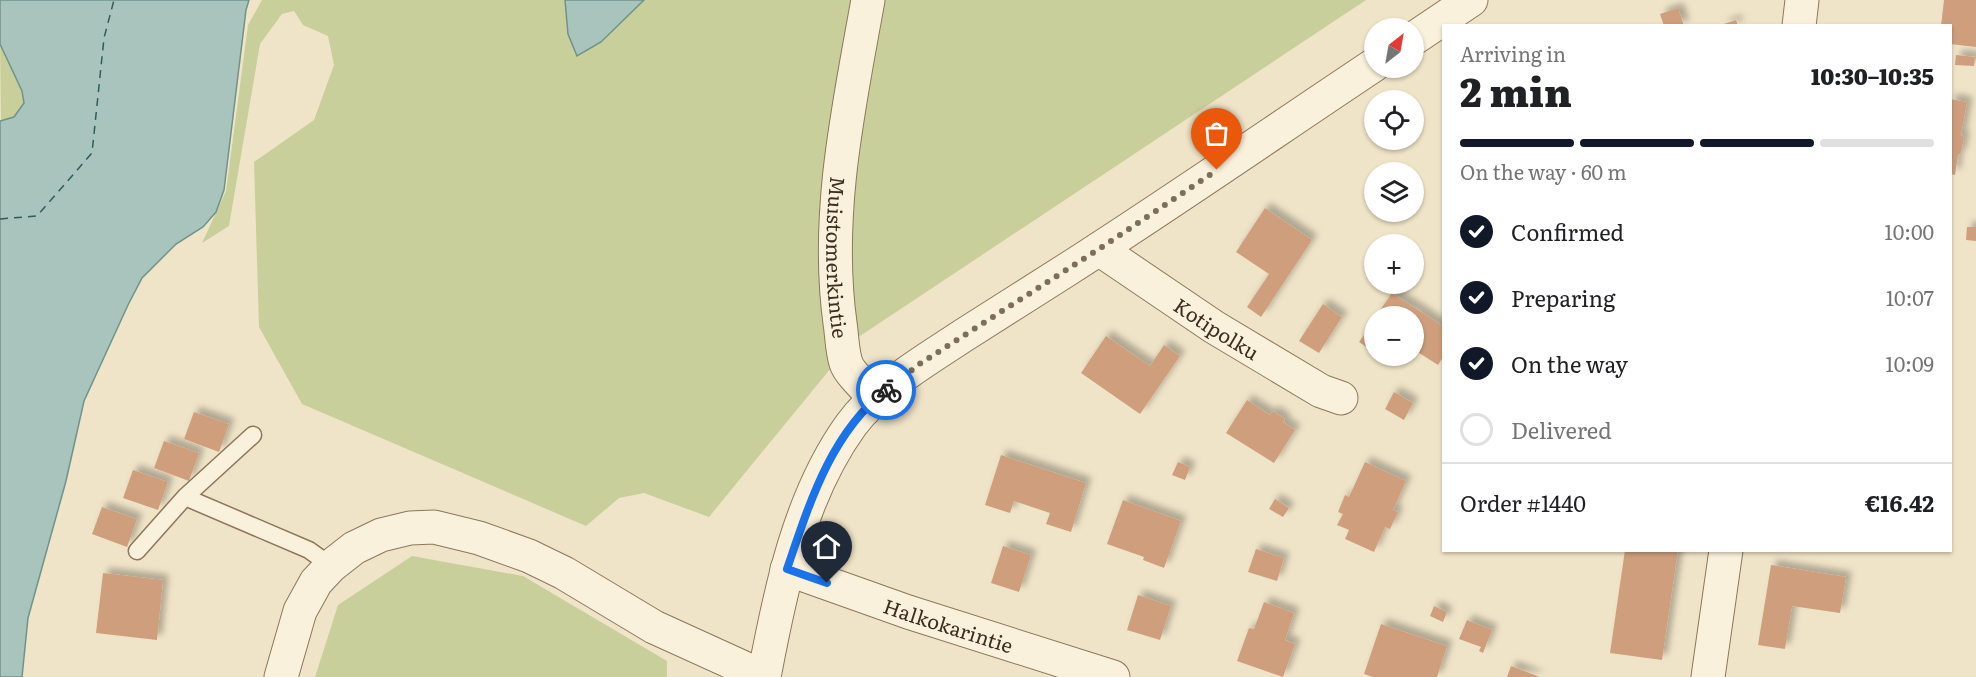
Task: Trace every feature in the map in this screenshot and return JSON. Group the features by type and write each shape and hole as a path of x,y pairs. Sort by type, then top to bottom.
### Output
{"street":[{"name":"Muistomerkintie","path":"868,0 839,172 834,243 838,305 846,365 875,399"},
{"path":"1424,32 1471,0"},
{"path":"1799,24 1802,0"},
{"path":"281,677 300,611 316,582 332,566 354,548 381,535 410,528 434,527 479,538 529,556 564,573 662,631 764,677 780,594 806,514 827,465 851,425 875,399 921,363 1099,249 1364,72"},
{"name":"Kotipolku","path":"1099,249 1214,327 1321,390 1341,398"},
{"path":"1708,677 1726,552"},
{"name":"Halkokarintie","path":"787,569 908,612 1113,677"}],"lane":[{"path":"137,551 185,497 253,435"},
{"path":"185,497 309,550 332,566"}],"green space":[{"path":"262,0 1366,0 854,340 709,517 644,493 619,498 586,526 302,404 259,327 254,162 314,120 334,65 328,36 303,25 294,11 282,14 260,44 229,226 202,243 226,191 248,25"},
{"path":"0,44 22,92 24,103 14,117 1,121"},
{"path":"412,556 523,576 667,661 667,677 315,677 338,605"}],"water":[{"path":"0,0 249,0 224,190 216,212 203,227 176,244 142,278 84,401 66,481 28,618 22,677 0,677 0,121 14,117 24,103 22,91 0,44"},
{"path":"565,0 644,0 601,42 577,56 568,34"}],"building":[{"path":"1944,0 1976,0 1976,47 1952,44 1952,24 1941,24"},
{"path":"1678,8 1683,24 1663,24 1660,14"},
{"path":"1736,20 1737,24 1724,24"},
{"path":"1956,55 1975,57 1974,66 1955,65"},
{"path":"1952,99 1967,102 1961,135 1964,137 1955,175 1952,174"},
{"path":"1265,208 1312,240 1261,317 1247,307 1269,274 1236,252"},
{"path":"1967,227 1976,227 1976,241 1966,240"},
{"path":"1394,294 1412,306 1383,306"},
{"path":"1323,304 1342,317 1319,353 1299,341"},
{"path":"1424,314 1442,325 1442,359 1438,365 1424,356"},
{"path":"1364,335 1364,345 1359,342"},
{"path":"1106,336 1150,366 1164,345 1180,356 1140,414 1081,373"},
{"path":"1394,392 1413,403 1404,420 1385,409"},
{"path":"1247,400 1270,415 1273,411 1295,430 1274,463 1226,433"},
{"path":"194,412 229,424 219,452 184,439"},
{"path":"164,441 199,453 189,481 154,468"},
{"path":"1001,455 1086,483 1071,532 1046,524 1050,513 1014,501 1010,513 985,505"},
{"path":"1178,462 1190,467 1185,480 1172,475"},
{"path":"1365,462 1406,481 1393,510 1398,512 1390,529 1385,527 1374,552 1345,539 1349,530 1337,525 1343,514 1338,512 1345,495 1349,497"},
{"path":"133,470 168,482 158,510 123,498"},
{"path":"1275,499 1289,508 1283,517 1269,509"},
{"path":"1123,500 1181,521 1164,568 1143,560 1144,557 1107,544"},
{"path":"102,507 137,519 127,547 92,534"},
{"path":"1003,546 1031,555 1019,592 991,583"},
{"path":"1256,549 1284,558 1277,581 1248,572"},
{"path":"1625,552 1678,552 1662,660 1610,653"},
{"path":"1771,565 1846,577 1840,613 1792,606 1785,649 1758,645"},
{"path":"103,573 163,580 157,640 96,633"},
{"path":"1138,595 1171,606 1160,640 1127,630"},
{"path":"1264,602 1294,613 1285,640 1295,644 1283,677 1237,661 1249,628 1254,629"},
{"path":"1434,606 1447,612 1443,622 1430,616"},
{"path":"1467,620 1492,630 1483,653 1479,651 1481,647 1459,639"},
{"path":"1381,624 1447,646 1437,677 1373,677 1364,674"},
{"path":"1511,666 1540,677 1507,677"}],"ferry route":[{"path":"0,219 37,216 92,153 104,38 114,0"}],"way so far":[{"path":"886,390 921,363 1217,170"}],"route":[{"path":"827,583 787,569 806,514 827,465 851,425 886,390"}]}
